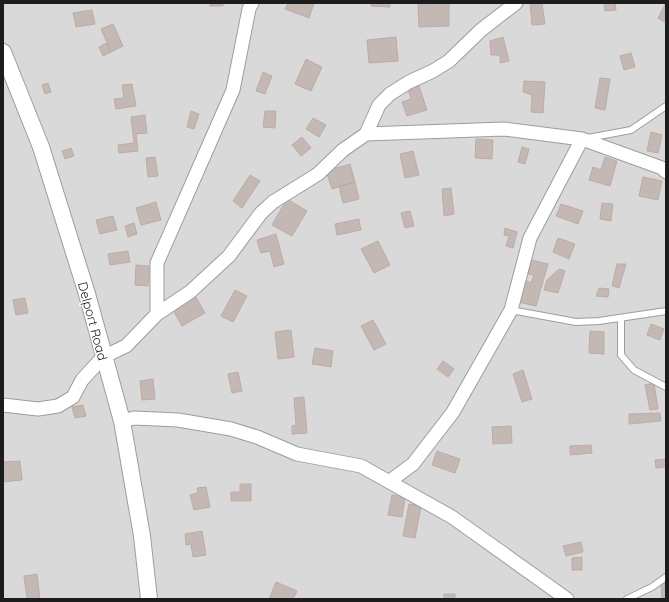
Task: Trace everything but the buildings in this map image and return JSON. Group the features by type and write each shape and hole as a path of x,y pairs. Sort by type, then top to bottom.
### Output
{"street":[{"path":"157,314 157,263 233,90 249,9 252,3"},
{"path":"3,405 38,409 58,406 73,397 82,380 103,357 126,346 157,314 190,292 229,256 261,213 273,202 318,174 343,150 366,134 379,105 390,94 449,61 481,30 516,3"},
{"name":"Delport Road","path":"3,52 41,147 87,294 103,357 122,421 142,536 149,599"},
{"path":"366,134 504,129 582,139 662,168 666,172"},
{"path":"390,481 413,464 453,412 511,310 530,238 582,139"},
{"path":"122,421 134,418 178,420 231,429 257,437 297,454 361,466 452,517 566,599"}],"lane":[{"path":"582,139 631,130 666,106"},
{"path":"511,310 576,322 621,318 666,311"},
{"path":"621,318 621,355 634,370 666,387"},
{"path":"627,599 652,587 666,577"}],"shaded area":[{"path":"3,3 666,3 666,599 3,599"}]}
